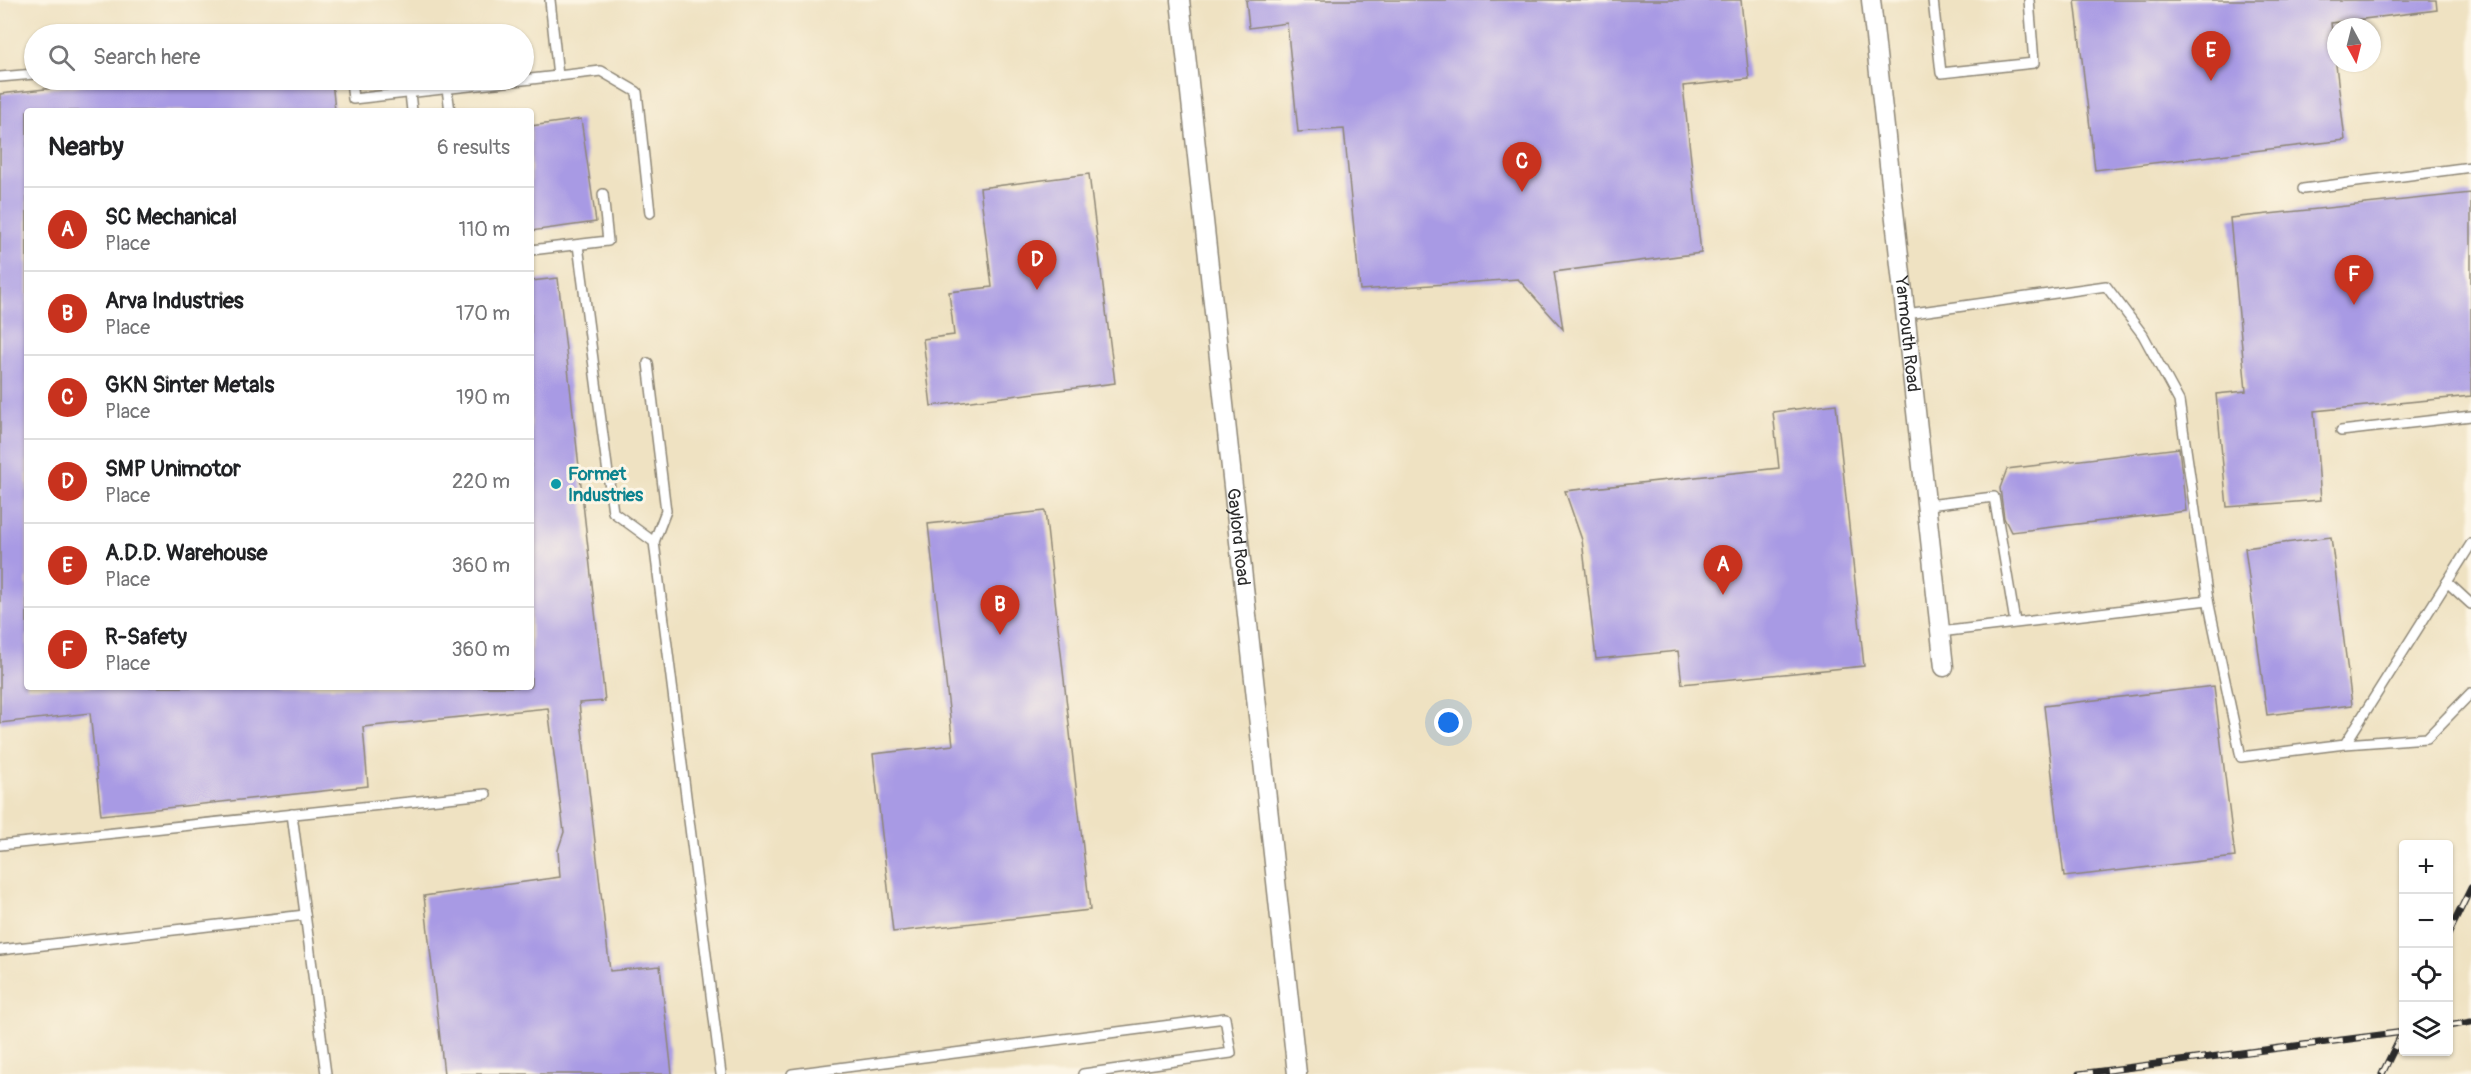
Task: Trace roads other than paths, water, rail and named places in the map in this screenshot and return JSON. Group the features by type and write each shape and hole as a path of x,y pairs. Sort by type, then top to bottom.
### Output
{"street":[{"name":"Gaylord Road","path":"1180,0 1297,1074"},
{"name":"Yarmouth Road","path":"1871,0 1944,667"}],"lane":[{"path":"550,0 558,76"},
{"path":"1933,0 1941,73 2034,63 2029,0"},
{"path":"534,79 601,71 637,92 650,213"},
{"path":"0,77 24,75"},
{"path":"352,90 353,99 438,90"},
{"path":"447,90 450,108"},
{"path":"410,93 412,108"},
{"path":"2303,189 2471,167"},
{"path":"534,250 608,241 603,194"},
{"path":"578,245 613,512 654,542"},
{"path":"1906,315 2106,286 2144,334 2179,401 2208,600 2241,757 2345,744 2427,738 2471,693"},
{"path":"648,363 666,511 654,542 721,1074"},
{"path":"2341,431 2471,416"},
{"path":"1928,505 1994,498 2015,622"},
{"path":"2345,744 2471,544"},
{"path":"2447,582 2471,604"},
{"path":"1940,632 2208,600"},
{"path":"0,845 486,794"},
{"path":"292,814 326,1074"},
{"path":"0,950 305,915"},
{"path":"792,1074 1225,1018 1231,1053 1083,1074"}],"railway":[{"path":"2453,925 2471,888"},
{"path":"2453,1025 2471,1022"},
{"path":"2079,1074 2399,1033"},
{"path":"2382,1074 2399,1039"}],"place":[{"name":"A.D.D. Warehouse","path":"2211,81"},
{"name":"GKN Sinter Metals","path":"1522,192"},
{"name":"SMP Unimotor","path":"1037,290"},
{"name":"R-Safety","path":"2354,305"},
{"name":"Formet Industries","path":"556,484"},
{"name":"SC Mechanical","path":"1723,595"},
{"name":"Arva Industries","path":"1000,635"}]}
